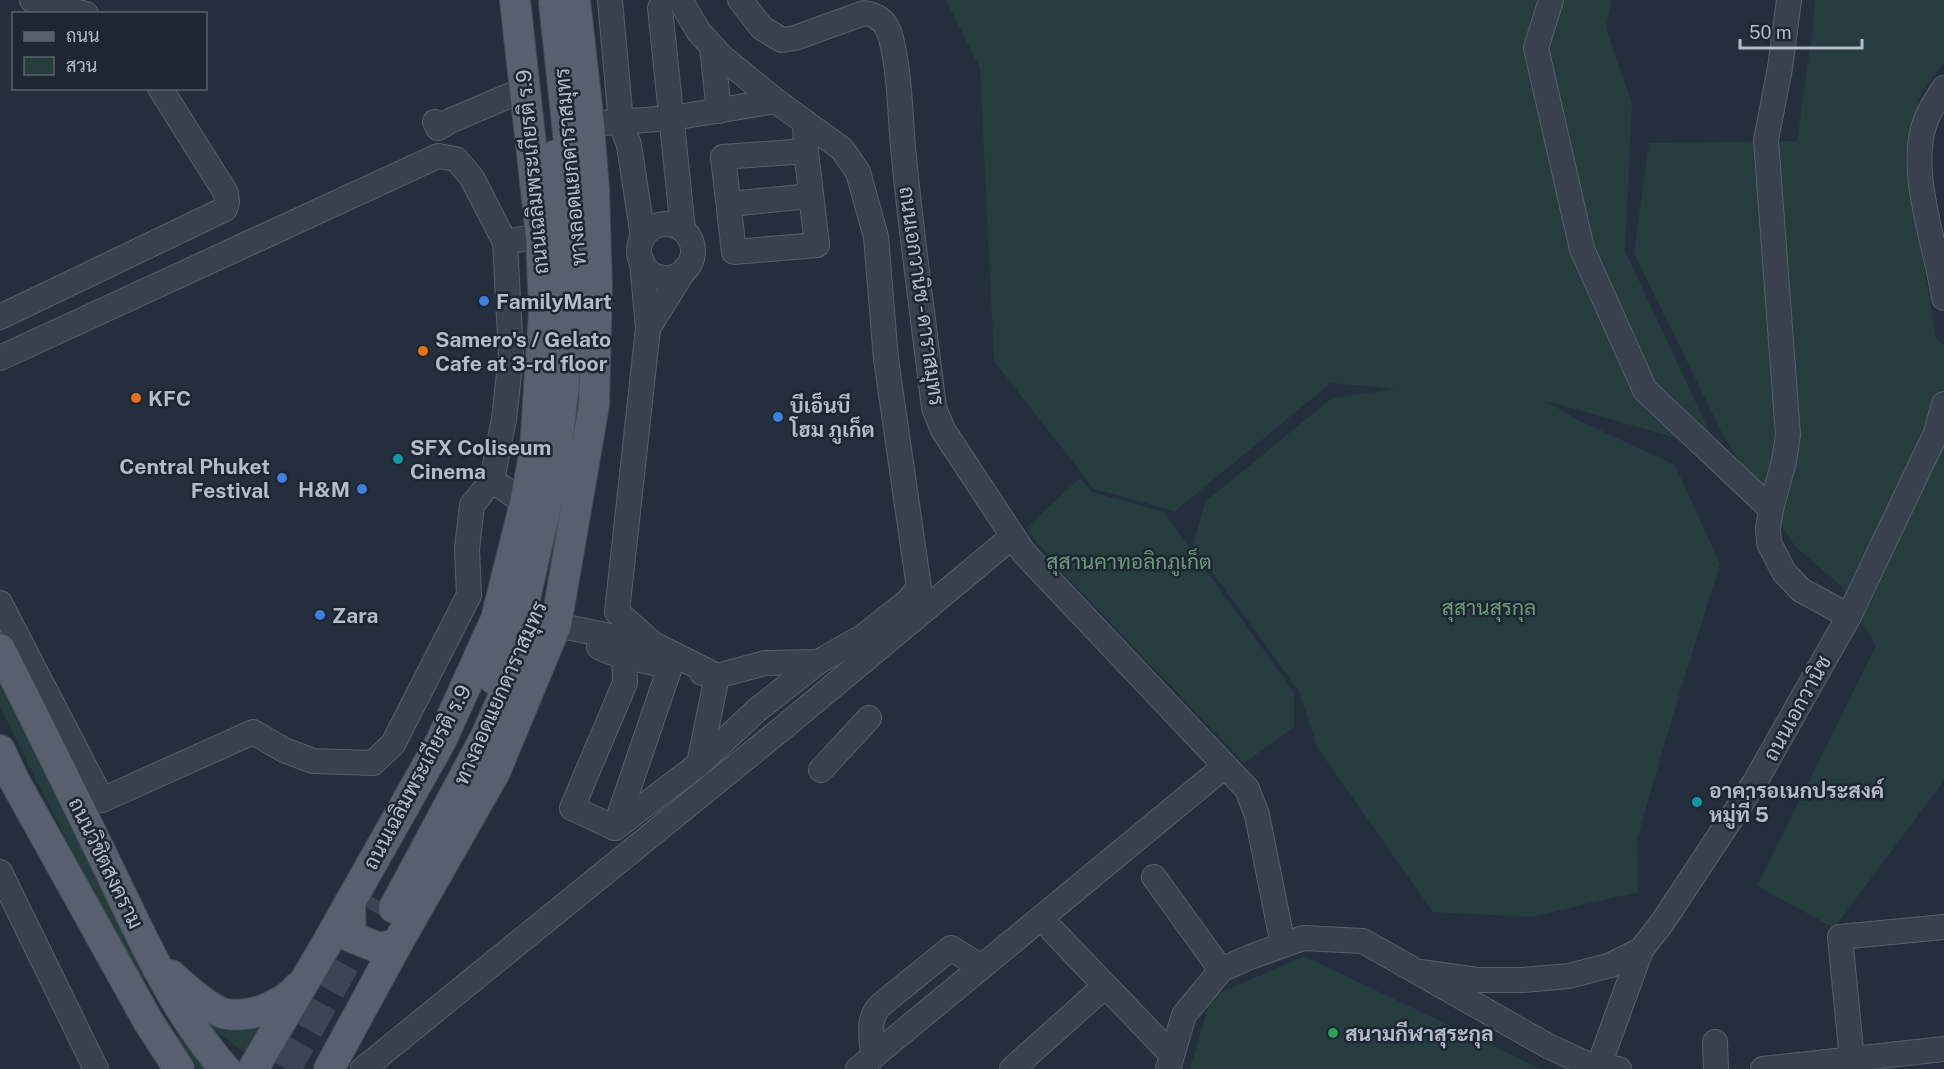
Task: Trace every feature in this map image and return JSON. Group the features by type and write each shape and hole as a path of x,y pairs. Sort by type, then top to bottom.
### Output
{"main road":[{"name":"ถนนเฉลิมพระเกียรติ ร.9","path":"253,1069 441,741 496,619 525,503 535,450 544,310 542,236 515,0"},
{"name":"ทางลอดแยกดาราสมุทร","path":"535,0 562,200 569,291 563,394 554,471 523,607 492,684 387,904 486,736 539,615 564,517 579,417 579,249 554,0"},
{"path":"329,1069 495,772 564,627 594,405 597,288 589,124 574,0"},
{"name":"ถนนวิชิตสงคราม","path":"0,649 153,959 207,1049 225,1069"},
{"name":"ถนนวิชิตสงคราม","path":"0,750 14,780 145,1017 179,1069"},
{"path":"350,902 351,937 379,948 397,944"},
{"path":"153,959 192,993 221,1013 241,1014 261,1012 291,996 327,943"},
{"path":"165,1069 145,1017 173,994"}],"street":[{"path":"32,0 78,12"},
{"path":"610,0 621,123 629,145 643,237"},
{"path":"664,0 660,8 682,230"},
{"path":"615,828 699,764 757,710 818,662 864,636 908,601 919,588 886,360 876,237 858,172 842,149 776,101 712,47 699,32 680,0"},
{"name":"ถนนเอกวานิช - ดาราสมุทร","path":"740,0 762,28 782,40 795,38 864,13 874,15 883,21 890,32 901,103 904,166 934,408 943,430 1024,553 1247,789 1257,816 1282,945"},
{"path":"1551,0 1536,48 1582,249 1645,390 1771,509"},
{"path":"1789,0 1780,68 1766,140 1788,435 1784,461 1771,509 1768,528 1769,543 1784,572 1801,590 1849,616"},
{"path":"712,47 718,111"},
{"path":"1944,88 1925,122 1919,166 1944,298"},
{"path":"435,122 438,128 525,89"},
{"path":"0,317 225,209 226,193 161,90"},
{"path":"589,124 672,118 776,101"},
{"path":"805,122 806,151 817,245 734,252 723,157 806,151"},
{"path":"0,358 438,156 456,159 472,177 505,242 511,356 504,419 492,480 472,505 467,549 469,595 393,744 373,763 314,761 284,750 253,732 102,800 0,603"},
{"path":"729,204 811,196"},
{"path":"648,328 690,262 693,253 692,244 682,230 674,226 657,226 649,230 643,237 639,253 646,269 661,277 670,277 685,269"},
{"path":"505,242 542,236"},
{"path":"642,261 648,328 617,612 654,645"},
{"name":"ถนนเอกวานิช","path":"1474,990 1523,980 1569,976 1611,965 1641,950 1662,923 1739,808 1849,616 1936,434 1944,404"},
{"path":"492,480 525,503"},
{"path":"363,1069 784,727 1012,537"},
{"path":"564,627 587,637 603,650 717,676 765,663 818,662"},
{"path":"564,627 654,645 717,676"},
{"path":"615,828 572,808 625,683 624,655"},
{"path":"757,710 765,663"},
{"path":"615,828 670,667"},
{"path":"699,764 717,676"},
{"path":"821,770 869,718"},
{"path":"866,1063 1225,766"},
{"path":"0,872 96,1069"},
{"path":"1154,877 1221,970"},
{"path":"1852,1060 1840,937 1944,927"},
{"path":"1053,931 1105,986 1170,1062"},
{"path":"1170,1062 1184,1015 1221,970 1303,938 1363,941 1420,972 1474,990 1548,1046 1605,1064 1641,950"},
{"path":"866,1063 871,1024 876,1009 951,948 981,967"},
{"path":"1611,965 1621,965 1630,971 1631,980"},
{"path":"1012,1069 1105,986"},
{"path":"1715,1042 1716,1069"},
{"path":"1763,1069 1944,1049"}],"green space":[{"name":"สุสานสุรกุล","path":"946,0 1612,0 1606,28 1632,104 1625,251 1718,450 1547,402 1578,420 1675,465 1720,564 1637,839 1638,892 1532,917 1433,912 1317,747 1299,691 1193,546 1205,502 1332,398 1396,389 1331,383 1175,511 1094,489 994,361 980,68"},
{"path":"1815,0 1944,0 1944,62 1921,93 1905,155 1936,338 1944,345 1944,781 1834,928 1757,886 1876,646 1841,586 1795,546 1723,435 1634,253 1649,143 1797,141"},
{"name":"สุสานคาทอลิกภูเก็ต","path":"1080,478 1092,492 1164,512 1294,692 1294,727 1244,763 1054,563 1026,528"},
{"path":"0,678 68,811 145,979 138,983 0,707"},
{"name":"สนามกีฬาสุระกุล","path":"1304,956 1541,1069 1190,1069 1211,997"},
{"path":"202,1020 266,1021 247,1055"},
{"path":"180,1035 207,1069 198,1069 174,1039"}],"tunnel":[{"path":"286,1069 380,901"}],"place":[{"name":"FamilyMart","path":"484,301"},
{"name":"Samero's / Gelato Cafe at 3-rd floor","path":"423,351"},
{"name":"KFC","path":"136,398"},
{"name":"บีเอ็นบี โฮม ภูเก็ต","path":"778,417"},
{"name":"SFX Coliseum Cinema","path":"398,459"},
{"name":"Central Phuket Festival","path":"282,478"},
{"name":"H&M","path":"362,489"},
{"name":"Zara","path":"320,615"},
{"name":"อาคารอเนกประสงค์ หมู่ที่ 5","path":"1697,802"},
{"name":"สนามกีฬาสุระกุล","path":"1333,1033"}]}
